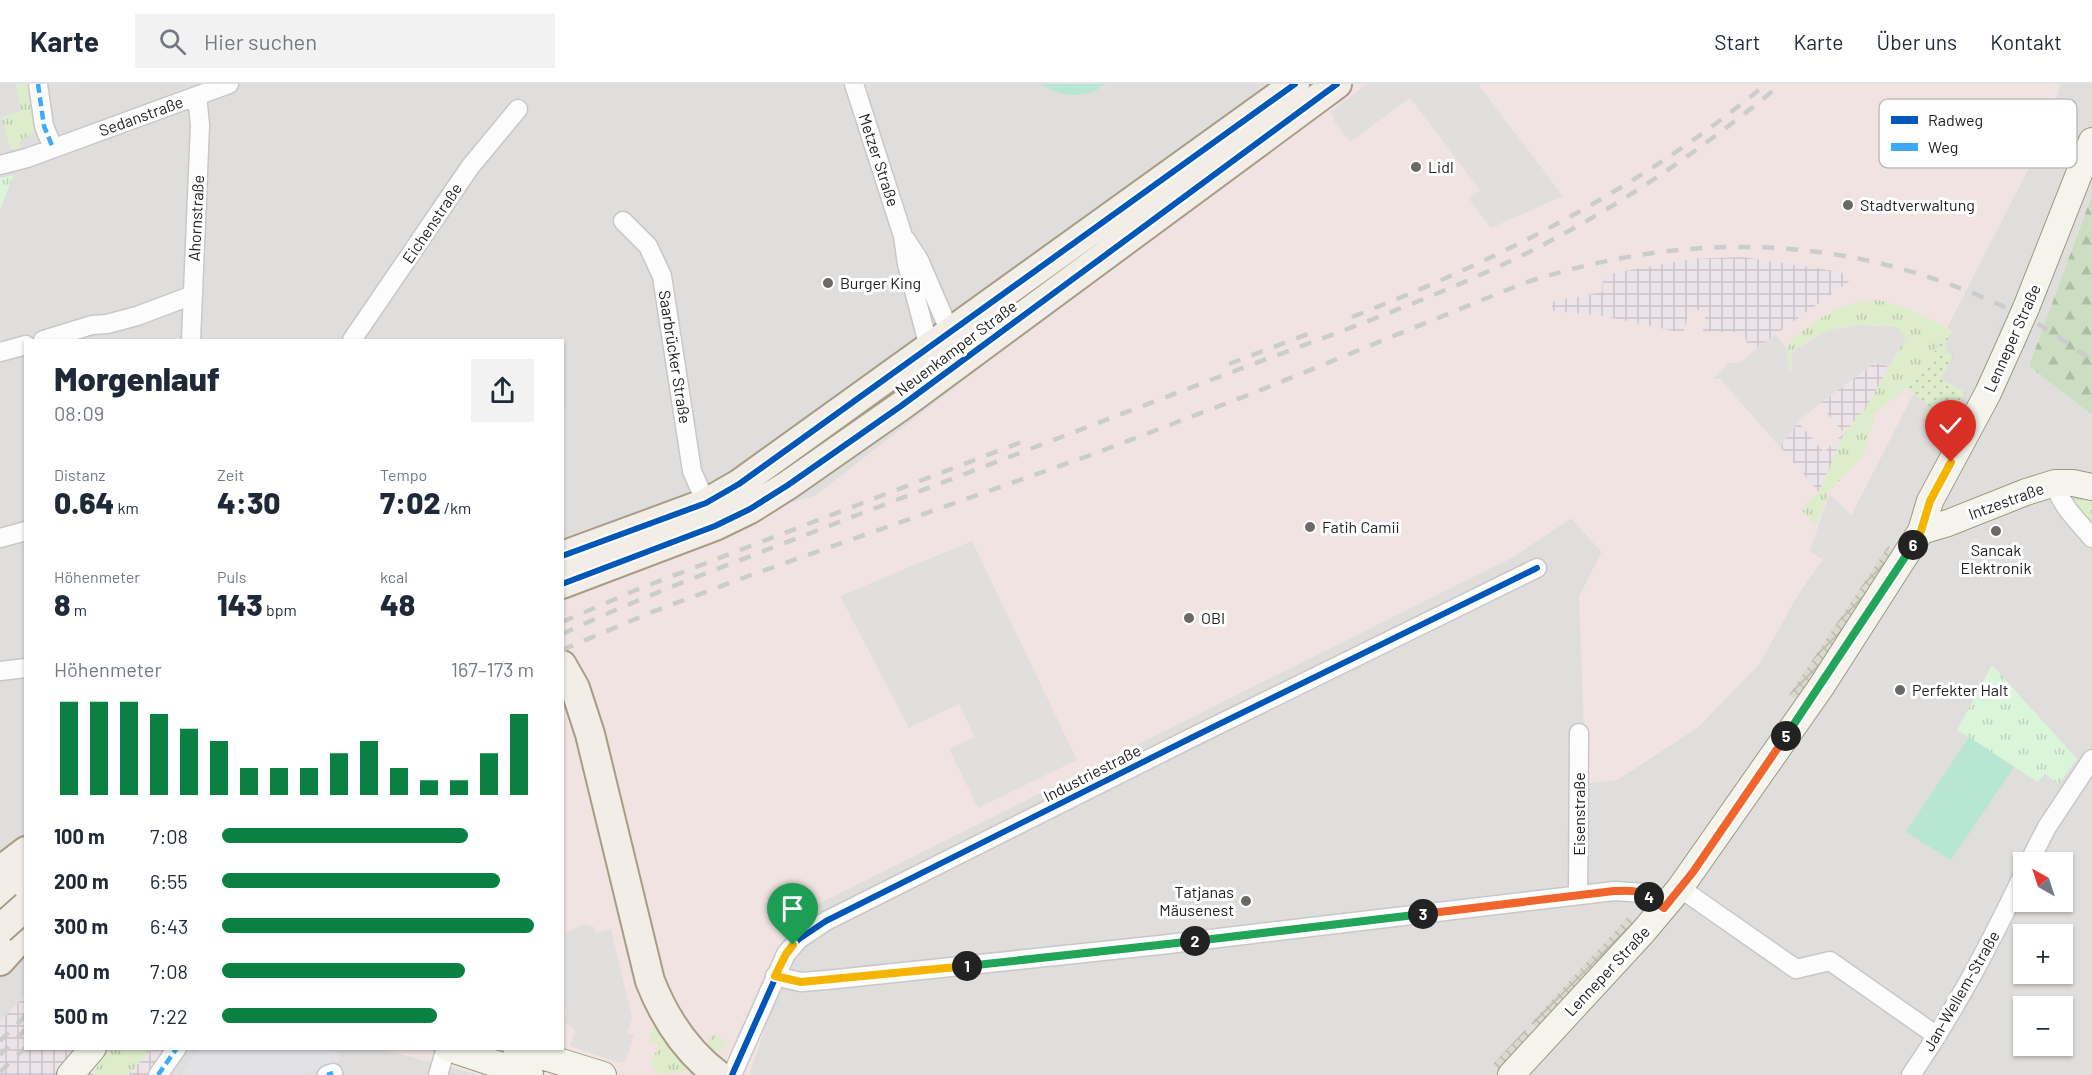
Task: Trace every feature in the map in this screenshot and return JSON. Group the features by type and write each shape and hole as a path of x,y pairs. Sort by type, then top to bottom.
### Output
{"main road":[{"name":"Neuenkamper Straße","path":"564,555 706,503 739,484 1295,84"},
{"name":"Neuenkamper Straße","path":"564,583 715,526 750,509 902,406 1337,84"},
{"name":"Lenneper Straße","path":"1511,1075 1680,888 1821,687 1921,531 1930,501 1988,393 2012,342 2092,141"},
{"path":"940,340 952,368"},
{"name":"Intzestraße","path":"1921,531 2055,483 2073,483 2092,487"},
{"path":"564,669 575,688 585,716 642,953 654,992 693,1054 718,1075"},
{"path":"0,853 24,836"},
{"path":"0,871 24,853"},
{"path":"0,894 24,877"},
{"path":"0,902 24,908"},
{"path":"0,930 24,910"},
{"path":"0,930 24,932"},
{"path":"0,961 24,933"},
{"path":"70,1075 91,1050"},
{"path":"453,1050 530,1075"},
{"path":"524,1050 603,1075"}],"street":[{"name":"Sedanstraße","path":"0,165 229,84"},
{"name":"Metzer Straße","path":"854,84 903,236 907,264 940,340"},
{"path":"39,91 44,126 53,148"},
{"name":"Ahornstraße","path":"191,339 200,125 197,96"},
{"name":"Eichenstraße","path":"353,339 470,167 518,109"},
{"name":"Saarbrücker Straße","path":"623,221 648,246 662,276 692,471 706,503"},
{"name":"Metzer Straße","path":"903,236 919,260 940,340"},
{"path":"47,339 92,325 107,324 137,316 193,295"},
{"path":"0,352 24,346"},
{"path":"2055,483 2061,500 2092,538"},
{"path":"0,538 24,532"},
{"name":"Industriestraße","path":"732,1075 786,954 793,945 826,921 1538,567"},
{"path":"0,671 24,668"},
{"name":"Eisenstraße","path":"1578,895 1579,732"},
{"path":"2034,852 2047,827 2092,759"},
{"path":"1680,888 1796,969 1830,961 1937,1036"},
{"path":"775,976 801,982 847,978 1171,944 1578,895 1632,891 1644,893 1664,908"},
{"name":"Jan-Wellem-Straße","path":"1911,1075 1978,966 2013,895"},
{"path":"158,1075 176,1050"},
{"path":"438,1075 446,1050"}],"shaded area":[{"path":"0,84 1347,84 815,496 655,540 564,597 564,339 24,339 24,998 0,1021"},
{"path":"46,84 84,84 89,111 55,117 50,114"},
{"path":"1347,84 2060,84 2056,99 1879,99 1879,168 2029,168 1844,529 1797,596 1759,664 1698,727 1617,780 1582,784 1584,732 1579,597 1602,552 1571,518 1513,557 804,911 749,1075 480,1075 386,1050 564,1050 564,597 655,540 815,496"},
{"path":"1367,84 1478,84 1563,196 1491,228 1469,199 1480,190 1410,98 1350,142 1333,120 1335,118 1330,112"},
{"path":"2060,84 2092,84 2092,195 2029,366 2092,415 2092,1075 749,1075 804,911 1178,722 1513,557 1571,518 1602,552 1579,597 1617,780 1698,727 1759,664 1797,596 1844,529 2029,168 2077,168 2077,99 2056,99"},
{"path":"584,151 598,165 601,162 614,174 579,210 552,185"},
{"path":"1743,257 1841,272 1851,280 1751,352 1743,333 1703,331 1706,312 1690,308 1683,333 1603,316 1552,311 1552,302 1602,292 1603,275 1692,259"},
{"path":"1856,325 1897,327 1906,338 1889,367 1876,362 1798,422 1780,447 1720,379 1713,379 1728,363 1739,363 1775,334 1787,349 1787,362 1791,372 1793,368 1791,356 1796,349 1829,330"},
{"path":"1876,362 1889,367 1867,406 1844,433 1819,404"},
{"path":"581,403 597,522 564,532 564,405"},
{"path":"1798,422 1824,452 1844,433 1819,492 1780,447"},
{"path":"1829,494 1860,523 1833,566 1810,551"},
{"path":"972,541 1077,760 978,808 949,749 975,737 959,704 909,728 840,596"},
{"path":"1889,545 1893,569 1803,705 1789,695"},
{"path":"1885,616 1924,646 1880,700 1847,674"},
{"path":"1628,917 1640,927 1543,1034 1531,1023"},
{"path":"585,924 594,927 596,933 611,929 632,1018 627,1033 634,1035 626,1060 620,1063 570,1046 575,1032 572,1026 564,1023 567,1010 564,1006 564,934"},
{"path":"24,997 24,1050 163,1050 149,1075 0,1075 0,1021"},
{"path":"1525,1030 1537,1041 1504,1075 1493,1064"},
{"path":"163,1050 386,1050 480,1075 149,1075"},
{"path":"197,1050 330,1050 341,1054 336,1065 302,1075 182,1075"}],"green space":[{"path":"15,84 34,84 41,127 19,142 20,148 11,151 1,117 21,111"},
{"path":"1040,84 1105,84 1089,93 1073,95 1056,92"},
{"path":"14,175 0,209 0,178"},
{"path":"2092,195 2092,415 2029,366"},
{"path":"1878,300 1905,308 1947,328 1933,355 1907,387 1875,414 1864,454 1828,493 1816,526 1800,508 1819,492 1844,433 1867,406 1906,338 1877,325 1844,326 1818,335 1795,349 1791,372 1787,350 1790,343 1806,328 1827,315 1848,305"},
{"path":"1947,328 1952,331 1945,344 1947,346 1945,351 1953,356 1941,379 1965,392 1946,429 1923,417 1929,405 1907,387 1933,355"},
{"path":"2078,497 2092,501 2092,529 2070,499"},
{"path":"1992,665 2077,759 2059,784 2045,774 2038,782 1957,730"},
{"path":"1969,737 2014,767 1951,860 1906,832"},
{"path":"656,1015 693,1065 689,1068 676,1073 657,1072 651,1062 659,1045 656,1044 657,1039 655,1043 649,1041"},
{"path":"687,1027 706,1043 714,1035 730,1042 721,1050 708,1051"},
{"path":"111,1050 150,1050 129,1075 92,1075"}],"pier":[{"path":"2004,296 2046,319 2032,354 1995,333"}],"railway":[{"path":"1352,317 1462,271 1569,217 1670,156 1766,84"},
{"path":"564,633 702,575 1371,320 1486,272 1558,237 1625,198 1689,155 1781,84"},
{"path":"564,649 652,612 751,575 1088,456 1251,394 1524,283 1587,265 1650,253 1713,248 1774,248 1836,255 1897,268 1958,287 2029,319 2092,360"},
{"path":"1229,364 1313,332"},
{"path":"564,621 636,590 1024,441"},
{"path":"0,1041 24,1017"},
{"path":"0,1055 24,1031"},
{"path":"0,1072 24,1049"}],"marked path":[{"path":"38,84 44,126 53,148"},
{"path":"158,1075 176,1050"},
{"path":"327,1075 333,1073"}],"cycle path":[{"path":"564,555 706,503 739,484 1295,84"},
{"path":"564,583 715,526 750,509 788,485 901,406 1337,84"},
{"path":"732,1075 786,954 799,939 826,921 1537,568"}],"place":[{"name":"Lidl","path":"1416,167"},
{"name":"Stadtverwaltung","path":"1848,205"},
{"name":"Burger King","path":"828,283"},
{"name":"Fatih Camii","path":"1310,527"},
{"name":"Sancak Elektronik","path":"1996,531"},
{"name":"OBI","path":"1189,618"},
{"name":"Perfekter Halt","path":"1900,690"},
{"name":"Tatjanas Mäusenest","path":"1246,901"}],"route":[{"path":"793,945 775,976 784,980 801,982 1160,945 1614,891 1644,893 1664,908 1693,872 1821,687 1907,554 1921,531 1930,501 1951,462"}]}
